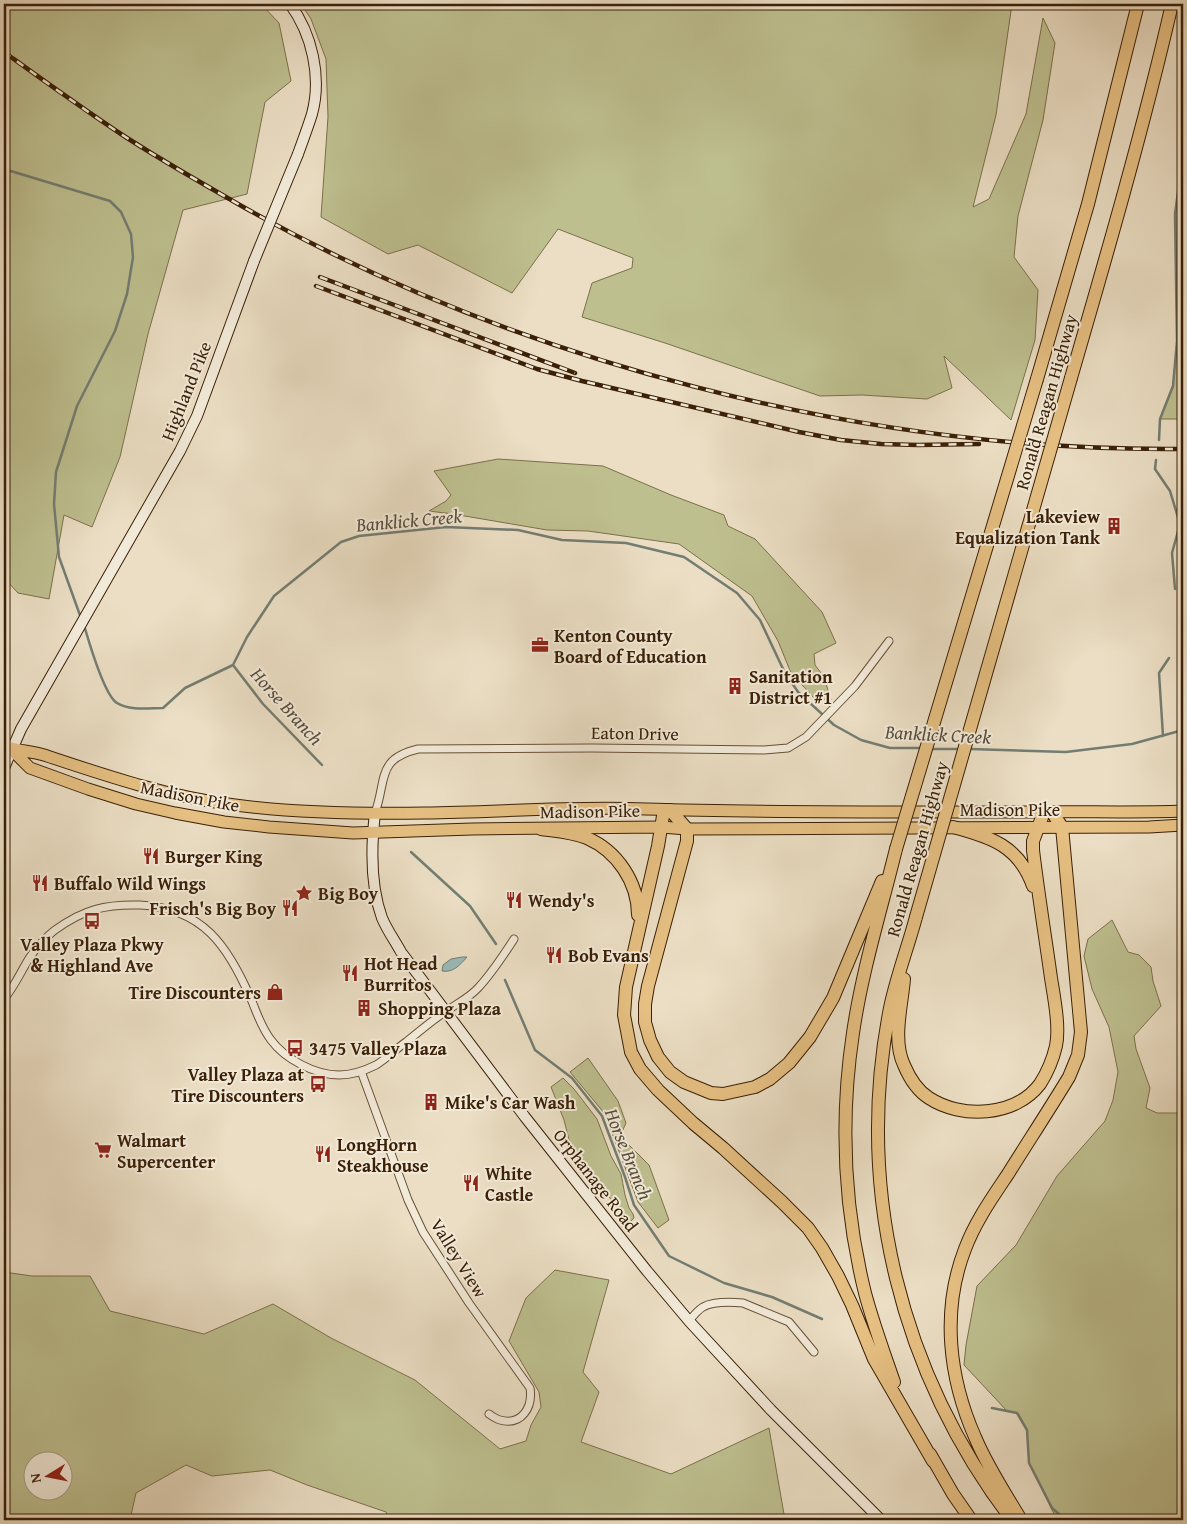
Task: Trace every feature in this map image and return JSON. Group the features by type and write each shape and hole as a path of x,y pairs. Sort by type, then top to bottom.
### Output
{"highway":[{"name":"Ronald Reagan Highway","path":"971,1520 933,1461 895,1383 878,1336 860,1271 850,1209 846,1153 848,1074 862,981 896,849 1088,204 1138,4"},
{"name":"Ronald Reagan Highway","path":"1012,1520 986,1484 959,1439 932,1387 905,1312 885,1224 879,1158 881,1068 890,1006 1117,218 1140,135 1172,4"},
{"path":"896,849 832,998 810,1037 788,1063 770,1079 755,1087 723,1094 711,1093 684,1082 670,1072 658,1057 650,1040 645,1022 645,1004 655,958 687,841 687,829 667,810 661,827 626,987 624,1015 631,1052 640,1069 658,1090 693,1123 782,1202 808,1228 822,1248 852,1305 874,1359 933,1461"},
{"path":"906,952 899,1035 903,1064 917,1087 928,1097 948,1107 963,1110 992,1111 1015,1104 1028,1095 1039,1084 1053,1057 1057,1043 1055,1006 1033,840 1038,827 1048,812 1062,827 1081,1032 1078,1055 1069,1078 984,1211 965,1248 956,1279 950,1325 952,1364 975,1438 1021,1520"},
{"path":"953,827 984,836 999,843 1014,856 1029,874 1041,907"},
{"path":"541,829 575,834 588,839 605,848 617,860 628,874 633,886 638,911 638,932"}],"main road":[{"name":"Highland Pike","path":"4,768 8,748 22,729 141,520 180,451 197,416 254,261 298,154 312,114 315,74 308,37 290,4"},
{"name":"Madison Pike","path":"8,748 36,753 147,788 232,805 274,809 375,813 646,808 667,810 886,812 1183,811"},
{"name":"Madison Pike","path":"8,748 30,768 88,789 158,809 224,822 353,833 472,828 661,827 687,829 1183,826"},
{"name":"Orphanage Road","path":"375,813 373,874 382,917 387,929 402,952 529,1122 689,1321 771,1410 882,1520"}],"street":[{"name":"Eaton Drive","path":"375,813 380,800 384,774 388,766 395,758 418,749 592,748 764,750 788,748 806,737 844,698 889,641"},
{"path":"4,999 12,990 31,956 54,931 81,913 105,906 152,906 187,916 205,927 217,938 236,966 261,1024 271,1040 286,1055 320,1072 340,1075 361,1071 376,1065 445,1011 467,998 478,989 514,939"},
{"name":"Valley View","path":"361,1071 408,1200 423,1232 469,1304 530,1388 532,1397 529,1408 521,1417 510,1421 500,1420 489,1414"},
{"path":"689,1321 699,1310 712,1304 743,1303 789,1322 814,1352"}],"green space":[{"path":"4,4 261,4 279,23 291,81 265,102 247,194 183,210 148,334 120,457 92,527 64,515 49,599 18,593 5,579"},
{"path":"301,4 1012,4 996,115 973,207 989,199 1026,114 1043,18 1055,43 1043,120 1018,216 1014,257 1038,290 1035,340 1011,420 944,356 952,388 927,399 862,395 820,396 582,317 592,283 632,268 633,258 558,229 512,293 418,245 388,254 321,217 328,117 326,59 311,19"},
{"path":"1183,155 1183,419 1160,419 1173,385 1177,341 1175,214"},
{"path":"498,459 603,466 724,515 728,526 755,539 822,612 836,643 814,654 815,665 824,677 831,700 815,699 791,673 778,641 752,596 679,544 588,531 547,530 429,511 446,501 451,495 434,471"},
{"path":"1112,920 1128,952 1139,955 1151,967 1153,981 1161,1006 1134,1036 1136,1049 1150,1088 1146,1108 1157,1113 1183,1113 1183,1520 1057,1520 1029,1463 1027,1430 1018,1413 1007,1411 964,1365 977,1286 1016,1245 1057,1176 1105,1121 1113,1100 1118,1072 1109,1027 1092,989 1084,956 1088,939"},
{"path":"588,1058 618,1101 626,1123 620,1136 649,1165 669,1220 658,1228 638,1202 605,1114 570,1072"},
{"path":"563,1078 597,1119 611,1156 621,1174 625,1195 634,1218 630,1222 619,1211 569,1140 564,1120 551,1087"},
{"path":"555,1270 609,1280 583,1372 599,1392 581,1442 671,1474 769,1428 785,1520 389,1520 386,1512 307,1485 270,1470 212,1476 186,1465 136,1493 131,1515 126,1520 4,1520 4,1272 32,1276 90,1276 110,1311 204,1334 273,1304 331,1338 415,1380 500,1449 526,1441 531,1425 541,1407 539,1392 509,1341 526,1298"}],"water":[{"path":"467,957 456,968 450,971 442,971 443,965 451,959"}],"waterway":[{"path":"1159,440 1160,419 1173,386 1177,341 1175,214 1183,155"},
{"name":"Banklick Creek","path":"4,169 110,201 121,212 131,234 133,257 127,294 115,331 77,406 56,472 54,504 59,557 81,618"},
{"path":"1156,460 1155,469 1170,491 1180,524 1172,553 1175,589"},
{"name":"Banklick Creek","path":"84,625 102,679 112,698 122,706 163,708 185,688 233,665 247,637 274,596 341,542 359,536 446,527 518,530 562,540 626,543 684,557 737,593 760,620 784,671 798,692 834,725 861,740 890,748 922,748"},
{"path":"1163,736 1159,673 1169,658"},
{"name":"Horse Branch","path":"233,665 263,704 322,765"},
{"name":"Banklick Creek","path":"970,749 1066,752 1132,744 1183,730"},
{"name":"Banklick Creek","path":"930,749 959,749"},
{"name":"Horse Branch","path":"411,852 470,906 496,944"},
{"name":"Horse Branch","path":"505,980 535,1050 572,1078 602,1116 634,1205 669,1256 724,1283 772,1297 822,1319"},
{"name":"Horse Branch","path":"992,1408 1017,1413 1027,1430 1029,1463 1052,1508 1066,1520"}],"railway":[{"path":"4,52 124,136 238,204 346,260 458,309 575,352 695,387 817,414 940,434 1062,446 1183,449"},
{"path":"320,277 575,373"},
{"path":"316,286 537,369 582,381 799,432 841,440 881,444 979,444"}],"place":[{"name":"Lakeview Equalization Tank","path":"1114,526"},
{"name":"Kenton County Board of Education","path":"540,645"},
{"name":"Sanitation District #1","path":"735,686"},
{"name":"Burger King","path":"151,856"},
{"name":"Buffalo Wild Wings","path":"40,883"},
{"name":"Big Boy","path":"304,893"},
{"name":"Wendy's","path":"514,900"},
{"name":"Frisch's Big Boy","path":"290,908"},
{"name":"Valley Plaza Pkwy & Highland Ave","path":"92,921"},
{"name":"Bob Evans","path":"554,955"},
{"name":"Hot Head Burritos","path":"350,973"},
{"name":"Tire Discounters","path":"275,992"},
{"name":"Shopping Plaza","path":"364,1008"},
{"name":"3475 Valley Plaza","path":"295,1048"},
{"name":"Valley Plaza at Tire Discounters","path":"318,1084"},
{"name":"Mike's Car Wash","path":"431,1102"},
{"name":"Walmart Supercenter","path":"103,1150"},
{"name":"LongHorn Steakhouse","path":"323,1154"},
{"name":"White Castle","path":"471,1183"}]}
